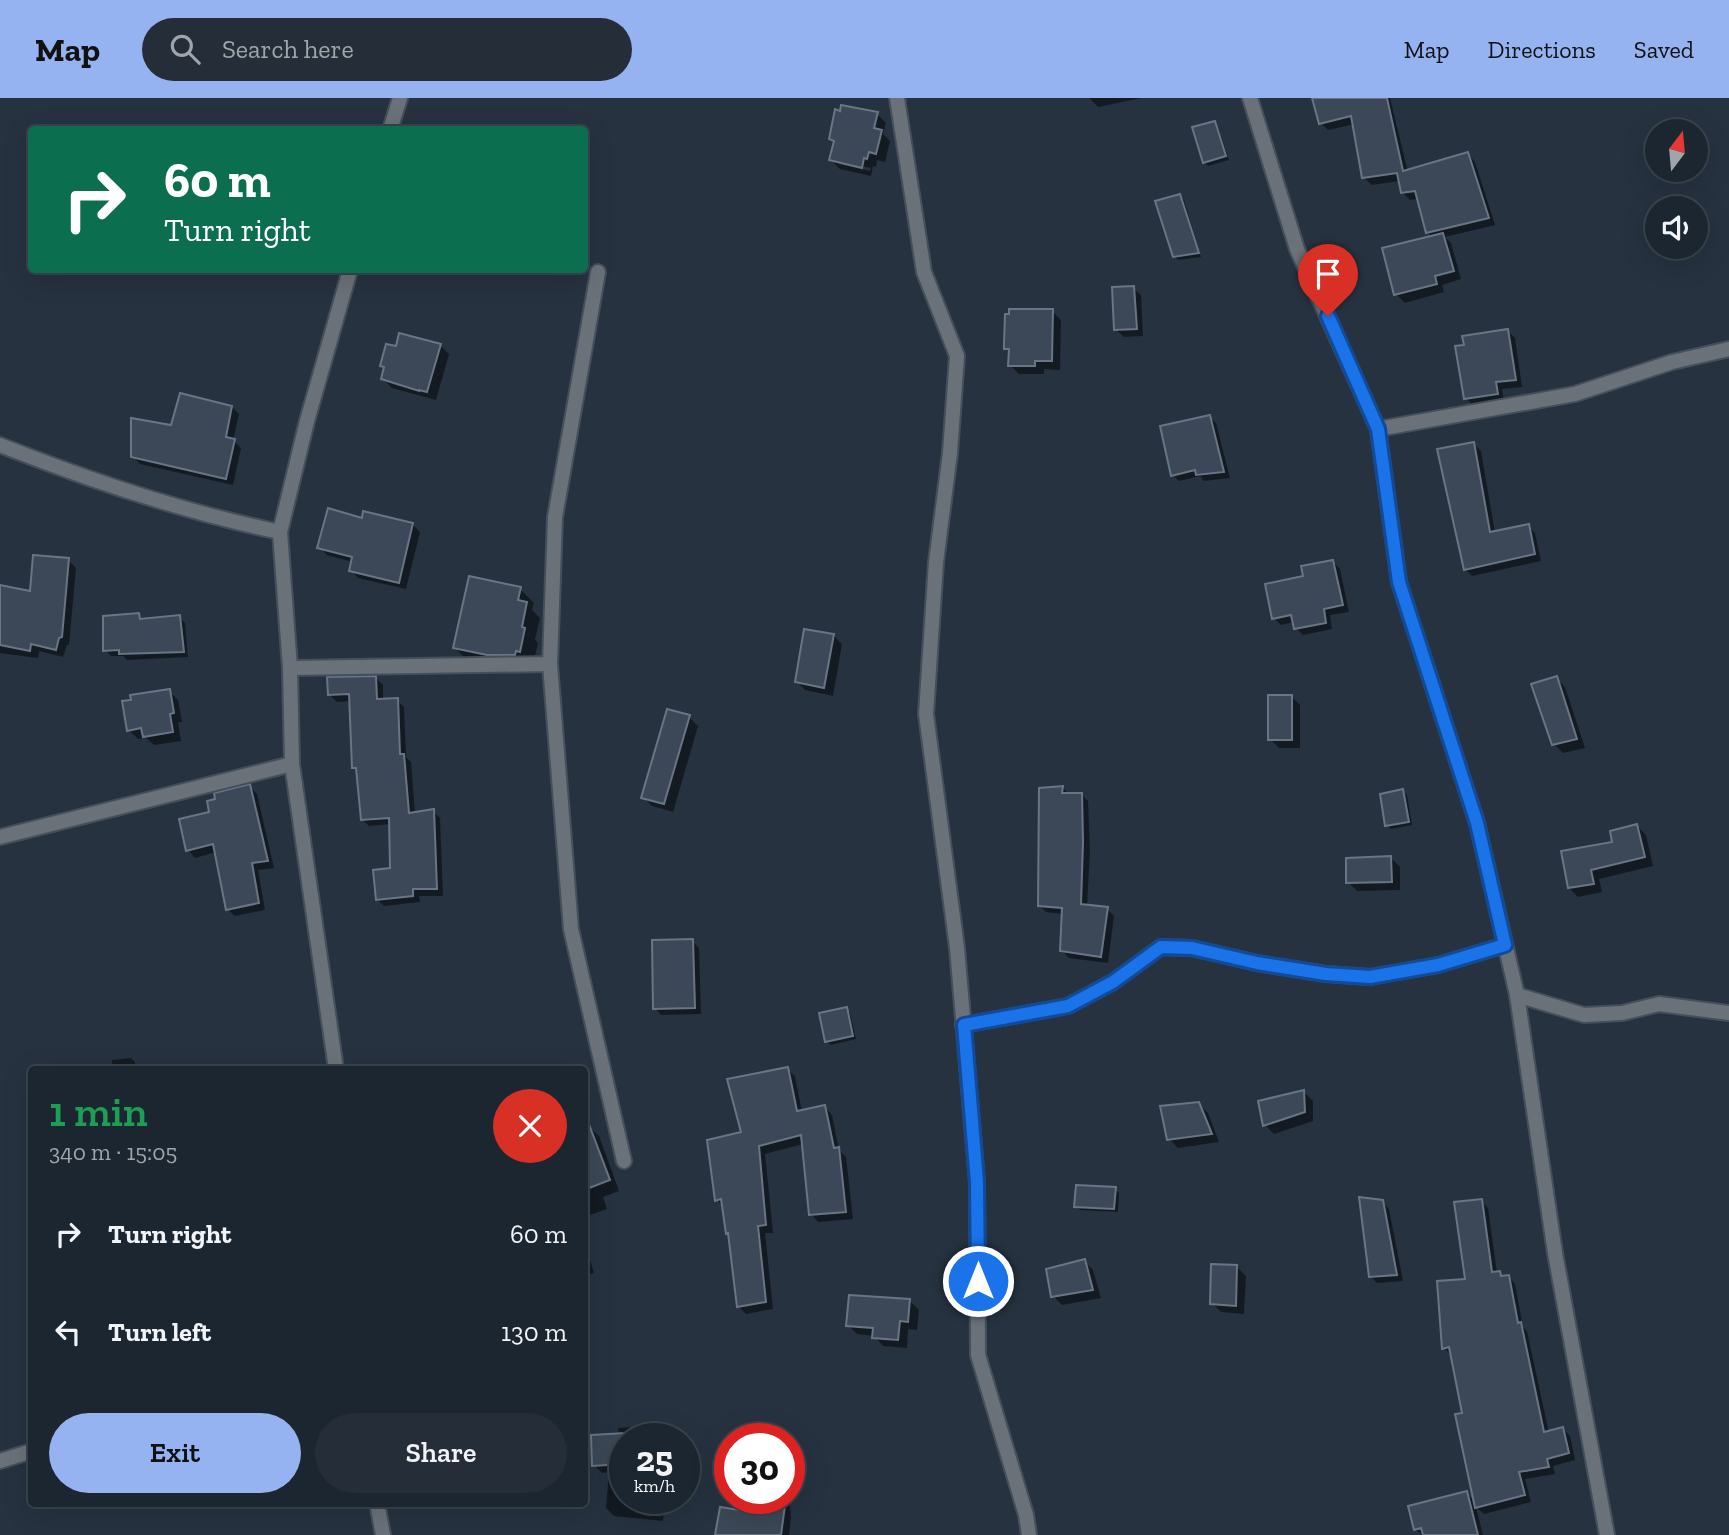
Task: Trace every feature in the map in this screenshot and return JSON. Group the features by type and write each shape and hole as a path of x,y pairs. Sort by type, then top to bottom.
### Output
{"street":[{"path":"391,126 400,98"},
{"path":"897,98 923,272 957,356 950,453 936,562 926,714 957,948 977,1182 978,1355 1026,1515 1029,1535"},
{"path":"1250,98 1297,249 1378,429 1399,582 1477,823 1517,995 1555,1253 1608,1535"},
{"path":"598,272 555,517 550,664 571,929 624,1161"},
{"path":"336,1066 292,764 290,668 280,533 307,421 349,273"},
{"path":"1378,429 1575,394 1672,362 1729,349"},
{"path":"0,445 124,490 226,521 280,533"},
{"path":"290,668 550,664"},
{"path":"0,837 292,764"},
{"path":"964,1025 1068,1006 1113,982 1161,947 1192,948 1257,963 1326,974 1370,977 1438,965 1505,945"},
{"path":"1517,995 1584,1015 1622,1013 1659,1004 1729,1013"},
{"path":"0,1461 28,1452"},
{"path":"378,1507 383,1535"}],"building":[{"path":"1312,98 1387,98 1403,171 1468,152 1489,218 1426,233 1415,191 1401,193 1397,173 1362,178 1351,116 1319,124"},
{"path":"841,105 878,112 874,128 882,130 876,154 869,152 867,159 864,158 862,168 829,160 834,141 829,139 835,109 840,111"},
{"path":"1215,121 1226,156 1203,163 1192,127"},
{"path":"1180,194 1199,253 1173,257 1155,201"},
{"path":"1443,233 1454,271 1435,276 1437,284 1394,295 1382,248"},
{"path":"1134,286 1137,329 1114,330 1112,287"},
{"path":"1009,309 1053,309 1052,361 1035,361 1035,366 1008,366 1009,349 1004,349 1004,344 1005,314 1009,314"},
{"path":"1508,329 1516,380 1496,382 1498,394 1464,399 1455,346 1464,345 1462,336"},
{"path":"399,333 441,344 427,392 381,379 384,367 380,366 386,344 396,346"},
{"path":"180,393 232,406 226,437 235,439 226,479 131,457 131,418 171,425"},
{"path":"1210,415 1224,472 1196,475 1195,470 1171,476 1160,426"},
{"path":"1474,442 1490,532 1529,524 1535,554 1464,570 1437,449"},
{"path":"328,508 362,518 363,511 413,523 399,583 349,571 352,557 317,548"},
{"path":"33,555 69,558 62,637 59,638 56,650 31,644 30,651 0,645 0,585 30,591"},
{"path":"1333,560 1343,605 1324,609 1326,623 1294,629 1291,615 1272,619 1265,584 1303,576 1301,566"},
{"path":"469,576 521,587 518,600 527,602 520,652 516,651 515,655 487,655 453,648"},
{"path":"139,613 140,619 180,615 184,652 119,654 119,650 103,651 103,616"},
{"path":"804,629 834,634 824,688 795,682"},
{"path":"376,676 377,699 398,698 400,754 404,754 409,813 434,809 437,889 413,889 413,896 376,900 373,870 390,868 389,818 361,820 356,768 352,768 349,694 328,695 327,677"},
{"path":"1557,676 1577,739 1552,745 1531,684"},
{"path":"170,689 174,713 170,714 173,732 143,737 141,728 127,731 122,701 131,700 130,695"},
{"path":"1268,695 1292,695 1292,740 1268,740"},
{"path":"667,709 690,715 664,804 641,798"},
{"path":"250,784 268,861 252,863 259,903 226,910 213,844 186,851 179,819 209,812 207,801 215,799 214,793"},
{"path":"1063,786 1062,793 1082,793 1081,904 1108,907 1101,957 1060,951 1062,908 1038,906 1039,788"},
{"path":"1403,789 1409,822 1385,826 1380,794"},
{"path":"1637,824 1645,857 1591,870 1594,884 1568,888 1561,851 1612,842 1610,831"},
{"path":"1391,856 1392,882 1346,883 1346,858"},
{"path":"693,939 695,1008 653,1009 652,940"},
{"path":"847,1007 853,1036 825,1042 819,1013"},
{"path":"788,1067 797,1111 825,1105 834,1148 839,1147 846,1212 809,1215 801,1135 759,1146 766,1225 758,1226 766,1302 737,1307 728,1233 726,1234 721,1199 715,1201 707,1140 741,1132 727,1079"},
{"path":"1304,1090 1305,1112 1263,1126 1258,1101"},
{"path":"1199,1102 1212,1134 1167,1140 1160,1106"},
{"path":"588,1122 610,1180 588,1188"},
{"path":"1076,1185 1116,1187 1114,1209 1074,1207"},
{"path":"1359,1197 1383,1200 1397,1275 1369,1277"},
{"path":"1482,1199 1492,1272 1500,1271 1501,1276 1509,1275 1544,1432 1563,1427 1569,1453 1547,1459 1549,1467 1519,1472 1525,1495 1475,1508 1455,1414 1462,1413 1449,1347 1442,1349 1437,1281 1465,1279 1454,1202"},
{"path":"1085,1259 1093,1290 1051,1297 1046,1269"},
{"path":"1211,1264 1237,1265 1236,1306 1210,1304"},
{"path":"849,1295 910,1299 908,1322 900,1321 898,1340 872,1338 873,1328 846,1326"},
{"path":"609,1434 609,1465 592,1466 591,1435"},
{"path":"1467,1491 1478,1535 1423,1535 1421,1528 1414,1530 1408,1506"},
{"path":"719,1514 784,1514 781,1535 715,1535"}],"route":[{"path":"978,1281 977,1182 964,1025 1068,1006 1113,982 1161,947 1192,948 1257,963 1326,974 1370,977 1438,965 1505,945 1477,823 1399,582 1378,429 1328,316"}]}
